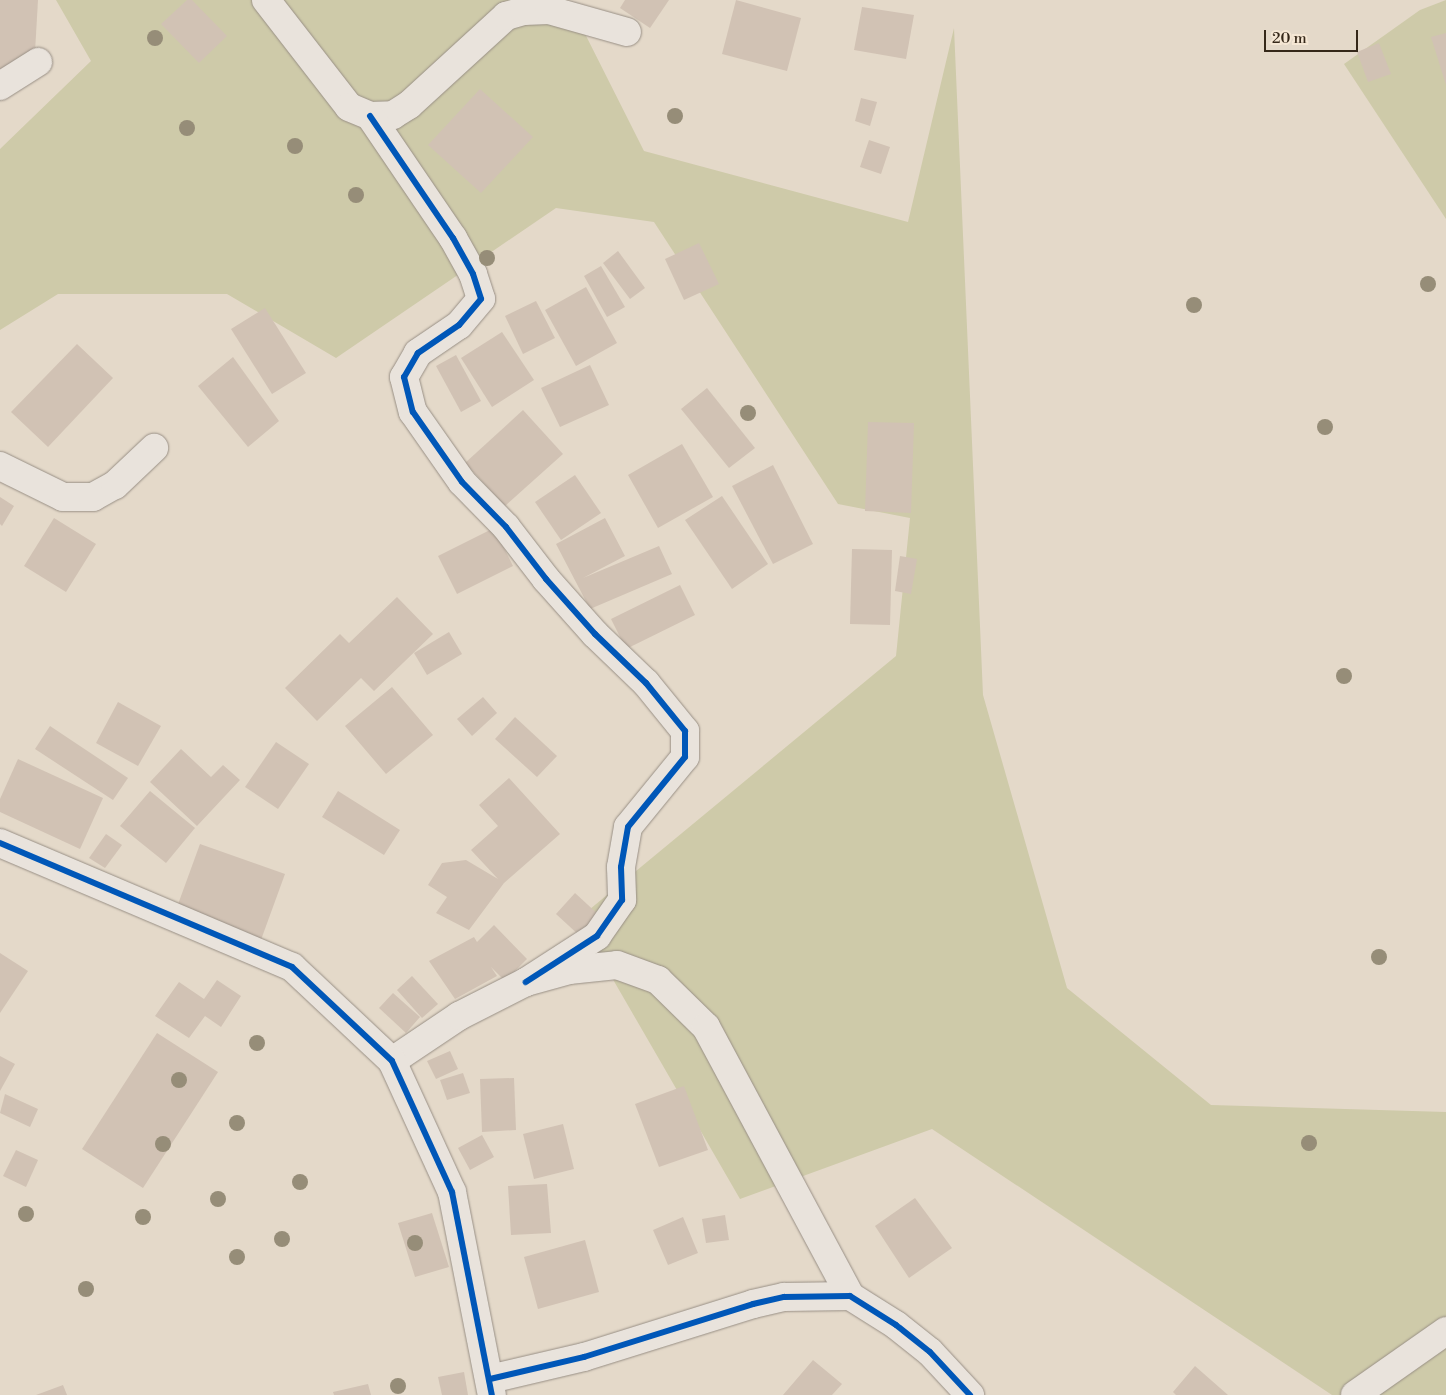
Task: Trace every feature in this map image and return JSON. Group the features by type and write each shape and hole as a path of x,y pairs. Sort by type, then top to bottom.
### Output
{"street":[{"path":"266,0 350,107 370,116 393,115 409,105 512,8 524,11 549,10 627,32"},
{"path":"0,86 38,62"},
{"path":"370,116 453,238 473,274 481,299 459,324 418,354 404,377 413,412 462,482 506,527 546,579 589,627 646,683 685,731 685,757 628,827 621,867 622,900 597,936 526,982 458,1016 392,1061"},
{"path":"0,466 63,497 94,497 115,485 154,448"},
{"path":"0,843 292,967 392,1061 452,1192 491,1387 753,1304 784,1297 850,1296"},
{"path":"526,982 569,970 617,965 658,980 706,1026 850,1296 896,1325 930,1352 970,1395"},
{"path":"1355,1395 1446,1331"}],"shaded area":[{"path":"56,0 568,0 644,151 908,222 954,28 983,695 1067,988 1211,1105 1446,1112 1446,1395 1332,1395 932,1129 740,1199 578,919 896,656 910,518 838,504 654,222 556,208 336,358 227,294 58,294 0,330 0,149 91,61"},
{"path":"1446,0 1446,219 1344,64 1420,10"}],"building":[{"path":"0,0 38,0 35,52 0,73"},
{"path":"187,0 192,0 227,36 199,63 161,24"},
{"path":"625,0 669,0 650,28 620,8"},
{"path":"736,0 801,18 787,71 722,54"},
{"path":"862,7 914,15 906,59 854,50"},
{"path":"1446,33 1446,85 1431,37"},
{"path":"1379,43 1391,74 1368,82 1357,52"},
{"path":"480,89 533,137 481,193 428,145"},
{"path":"861,98 877,102 870,126 855,121"},
{"path":"869,140 890,147 881,174 860,167"},
{"path":"699,243 719,284 684,300 665,259"},
{"path":"618,251 645,288 630,299 603,263"},
{"path":"601,266 625,307 607,317 584,276"},
{"path":"586,287 617,343 576,366 545,310"},
{"path":"536,301 555,338 523,354 505,316"},
{"path":"265,308 306,373 272,394 231,329"},
{"path":"502,332 534,380 492,407 461,358"},
{"path":"77,344 113,378 48,447 11,412"},
{"path":"456,355 481,401 461,412 436,366"},
{"path":"233,357 279,421 248,447 198,386"},
{"path":"590,365 609,405 560,427 541,388"},
{"path":"707,388 755,448 729,468 681,409"},
{"path":"523,410 563,454 505,506 465,463"},
{"path":"868,422 914,423 911,513 865,511"},
{"path":"682,444 713,497 658,528 628,475"},
{"path":"773,465 813,544 773,564 732,486"},
{"path":"575,475 601,513 561,540 535,502"},
{"path":"722,496 768,564 732,589 685,520"},
{"path":"0,497 14,506 2,526 0,524"},
{"path":"54,518 96,544 66,592 24,566"},
{"path":"605,518 625,556 583,578 659,546 672,574 590,609 556,544"},
{"path":"494,528 513,566 457,594 438,556"},
{"path":"852,549 892,550 890,625 850,624"},
{"path":"900,556 917,559 911,594 895,591"},
{"path":"680,585 695,615 626,649 611,619"},
{"path":"397,597 433,634 374,691 361,678 317,721 285,688 340,634 349,643"},
{"path":"449,632 462,654 427,675 414,653"},
{"path":"392,687 433,735 386,774 345,726"},
{"path":"483,697 497,713 472,736 457,719"},
{"path":"118,702 161,726 138,766 96,743"},
{"path":"515,717 557,756 537,777 495,739"},
{"path":"50,726 128,778 113,800 35,749"},
{"path":"276,742 309,764 278,809 245,787"},
{"path":"181,749 211,777 223,765 240,780 197,826 150,782"},
{"path":"18,759 103,798 80,849 0,812 0,799"},
{"path":"509,778 560,834 504,883 469,930 436,913 447,897 428,885 442,863 466,860 498,879 471,850 498,826 479,805"},
{"path":"150,791 195,828 166,863 120,826"},
{"path":"338,791 400,830 384,855 322,817"},
{"path":"106,834 122,845 105,868 89,858"},
{"path":"200,844 285,874 258,948 173,918"},
{"path":"575,893 600,916 581,937 556,914"},
{"path":"494,925 527,959 505,981 491,967 497,976 455,999 429,961 474,937 477,942"},
{"path":"0,953 28,971 0,1013"},
{"path":"412,976 438,1004 422,1018 397,990"},
{"path":"217,980 241,996 221,1027 205,1016 189,1038 155,1016 179,982 204,999"},
{"path":"393,993 420,1017 406,1033 379,1008"},
{"path":"157,1033 218,1072 143,1188 82,1149"},
{"path":"450,1051 458,1069 436,1079 427,1061"},
{"path":"0,1056 15,1064 0,1091"},
{"path":"463,1073 470,1093 447,1100 440,1080"},
{"path":"514,1078 516,1130 482,1132 480,1079"},
{"path":"684,1086 708,1150 659,1167 635,1104"},
{"path":"5,1094 38,1109 30,1127 0,1113"},
{"path":"563,1124 574,1169 534,1179 523,1134"},
{"path":"482,1135 494,1157 470,1170 458,1148"},
{"path":"16,1150 38,1160 26,1187 3,1176"},
{"path":"547,1184 551,1233 511,1235 508,1186"},
{"path":"915,1198 952,1248 909,1278 875,1226"},
{"path":"432,1213 449,1267 415,1277 398,1223"},
{"path":"725,1215 729,1240 706,1243 702,1219"},
{"path":"683,1217 698,1253 668,1265 653,1230"},
{"path":"585,1240 599,1292 538,1309 524,1257"},
{"path":"813,1360 842,1384 832,1395 783,1395"},
{"path":"1195,1366 1228,1395 1176,1395 1173,1392"},
{"path":"464,1372 468,1395 442,1395 438,1377"},
{"path":"368,1384 371,1395 334,1395 333,1392"},
{"path":"63,1385 67,1395 36,1395"}],"cycle path":[{"path":"370,116 453,238 473,274 481,299 459,325 418,353 404,377 413,412 462,482 506,527 546,579 595,634 646,683 685,731 685,757 628,827 621,867 622,900 597,936 526,982"},
{"path":"0,843 292,967 392,1061 452,1192 492,1395"},
{"path":"490,1379 584,1357 753,1304 784,1297 850,1296 896,1325 930,1352 970,1395"}]}
